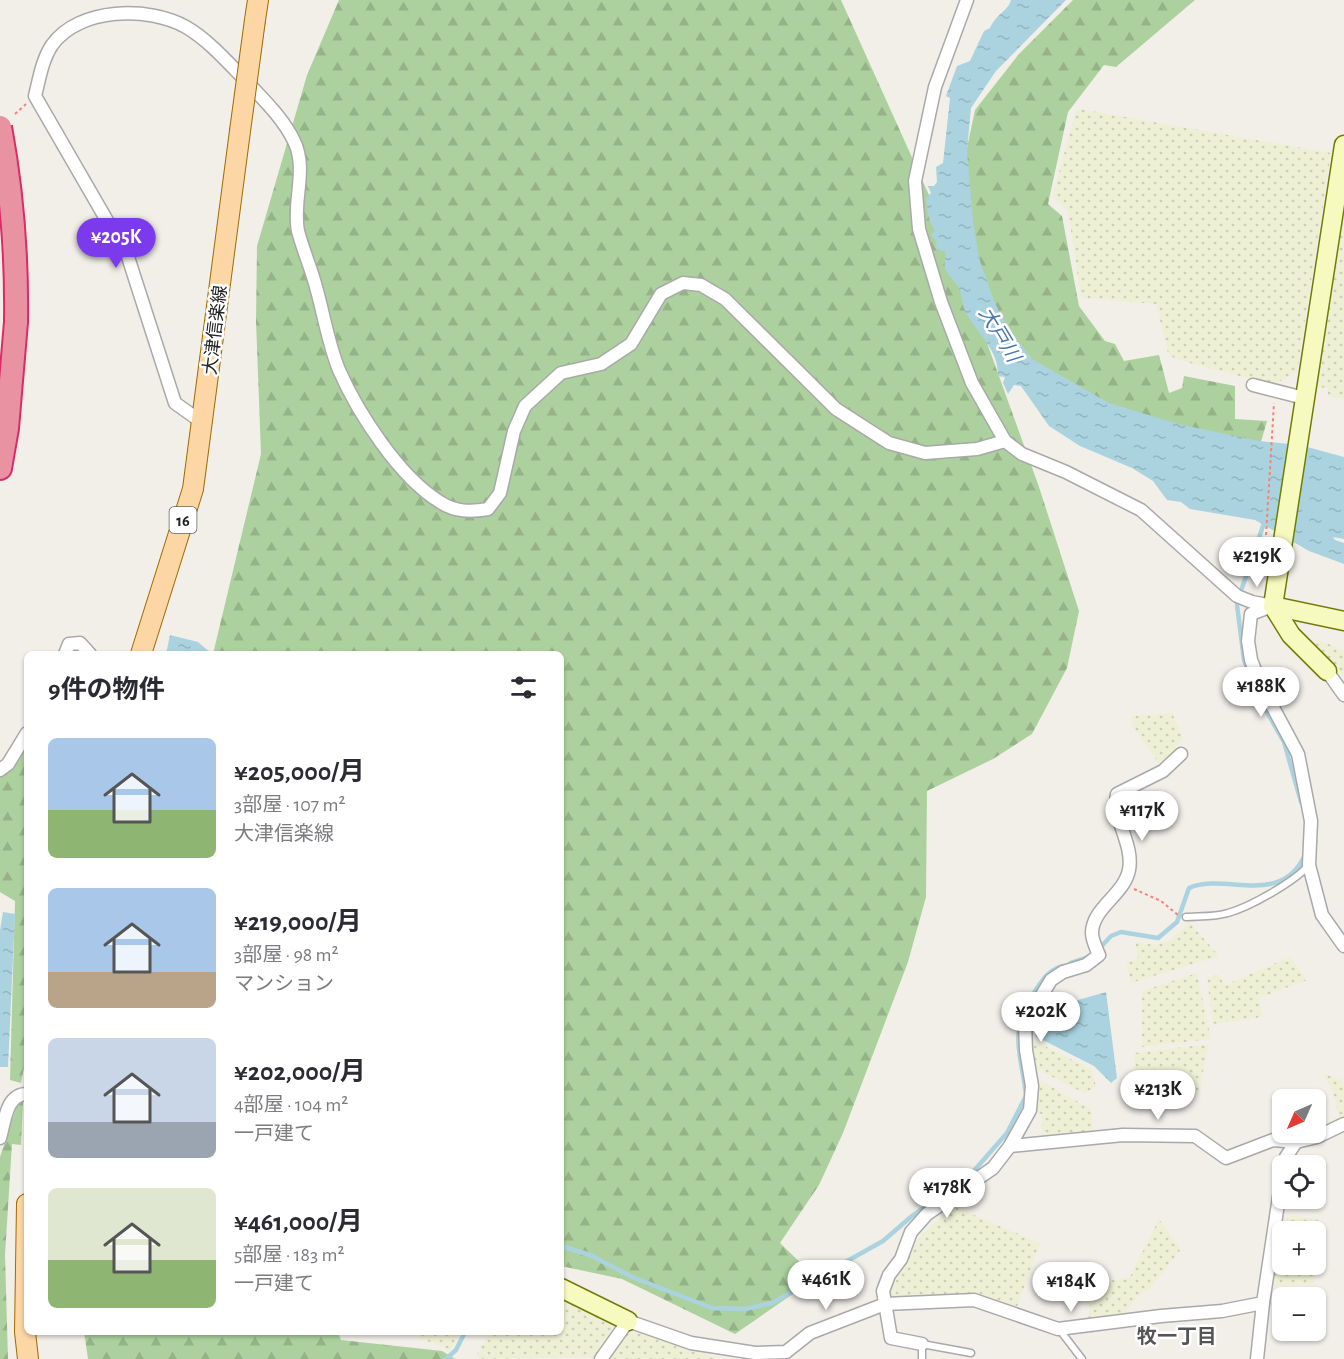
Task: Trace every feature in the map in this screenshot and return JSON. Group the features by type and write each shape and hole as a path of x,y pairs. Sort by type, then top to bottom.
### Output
{"highway":[{"path":"0,468 7,428 16,322 14,226 4,123"}],"main road":[{"name":"大津信楽線","path":"142,651 193,489 258,0"},
{"path":"25,1335 28,1359"}],"street":[{"path":"967,0 935,87 915,181 919,229 941,302 972,383 1005,441 1022,454 1066,472 1141,510 1237,596 1252,602 1344,621"},
{"path":"203,423 175,403 128,257 35,96 41,70 52,46 70,30 111,14 140,12 160,16 186,27 234,69 274,111 296,144 299,166 298,230 339,371 381,441 409,475 441,504 468,512 488,509 500,493 514,431 525,406 561,373 601,364 631,345 661,294 683,283 701,285 725,299 836,409 889,443 925,453 977,449 1005,441"},
{"path":"1344,145 1273,606 1283,625 1327,671 1344,695"},
{"path":"1253,386 1304,398"},
{"path":"1273,606 1251,614 1248,641 1251,660 1260,683 1298,754 1311,821 1308,865 1322,915 1344,946"},
{"path":"66,651 69,644 80,643 87,651"},
{"path":"0,770 8,764 24,738"},
{"path":"922,1344 891,1338 883,1291 889,1275 901,1259 911,1232 927,1214 993,1168 1010,1146 1030,1110 1032,1086 1026,1050 1025,1023 1051,980 1063,972 1086,965 1097,951 1091,934 1094,920 1124,884 1129,870 1128,845 1115,802 1117,794 1163,771 1181,754"},
{"path":"0,1138 11,1100 24,1094"},
{"path":"1326,1133 1344,1124"},
{"path":"1010,1146 1123,1135 1195,1136 1226,1158 1272,1140"},
{"path":"1257,1359 1277,1209"},
{"path":"564,1289 628,1321 691,1343 755,1353 790,1355 810,1333 885,1304 910,1305 974,1300 1058,1329 1222,1311 1263,1303"},
{"path":"601,1359 628,1321"}],"lane":[{"path":"1186,917 1228,913 1281,888 1300,876 1308,865"},
{"path":"1058,1329 1082,1359"},
{"path":"922,1359 922,1344 971,1353"}],"path":[{"path":"4,123 35,96"},
{"path":"1266,543 1275,392"},
{"path":"1124,884 1161,901 1175,914"}],"green space":[{"path":"339,0 841,0 952,246 1039,487 1079,611 1067,668 1032,734 993,759 927,791 926,897 908,962 843,1133 819,1185 780,1243 816,1278 735,1334 622,1279 564,1267 564,651 214,651 261,454 256,321 257,246 307,75"},
{"path":"1073,0 1195,0 1116,67 1104,65 1068,112 1048,204 1062,216 1079,306 1105,341 1115,344 1124,361 1159,355 1169,393 1182,388 1184,376 1235,386 1235,419 1267,421 1259,449 1169,432 1030,369 987,304 959,185 975,110 1019,54"},
{"path":"1080,109 1331,153 1297,372 1273,385 1175,359 1168,353 1156,304 1081,298 1068,212 1052,197 1076,111"},
{"path":"1344,211 1344,400 1328,396 1327,388 1317,387"},
{"path":"1316,639 1344,650 1344,677 1314,642"},
{"path":"1172,713 1183,738 1161,766 1134,729 1131,716"},
{"path":"24,743 24,1067 21,1083 10,1080 15,901 0,892 0,777 12,765"},
{"path":"1189,922 1219,956 1131,983 1126,963 1138,958 1135,942 1155,945 1170,940"},
{"path":"1290,957 1307,980 1259,998 1262,1017 1213,1024 1207,978 1218,975 1225,985"},
{"path":"1197,973 1211,1039 1142,1047 1142,991"},
{"path":"1031,1039 1092,1070 1096,1087 1084,1093 1035,1068"},
{"path":"1209,1044 1198,1095 1164,1098 1160,1104 1153,1104 1151,1079 1133,1076 1135,1053"},
{"path":"1322,1073 1344,1081 1344,1116 1339,1118 1333,1092"},
{"path":"1034,1077 1091,1109 1093,1135 1042,1139 1042,1114 1031,1112"},
{"path":"18,1102 23,1102 21,1145 12,1144 5,1255 8,1359 0,1359 0,1157"},
{"path":"953,1206 1040,1243 1016,1310 976,1297 895,1302 889,1294 919,1237"},
{"path":"1290,1215 1318,1219 1318,1221 1279,1221 1279,1218 1289,1219"},
{"path":"1159,1219 1181,1249 1149,1290 1143,1291 1120,1318 1088,1323 1092,1284 1130,1277"},
{"path":"1272,1271 1272,1275 1314,1275 1315,1284 1270,1286"},
{"path":"564,1297 617,1321 596,1357 479,1359 477,1355 487,1335 564,1335"},
{"path":"641,1330 719,1359 605,1359 617,1342 630,1331"},
{"path":"84,1335 339,1335 341,1340 442,1351 455,1359 88,1359"},
{"path":"412,1335 458,1335 450,1350"}],"water":[{"name":"大戸川","path":"1011,0 1066,0 996,71 971,108 967,151 973,221 979,258 994,301 1009,330 1032,359 1109,403 1178,424 1259,441 1300,445 1344,457 1344,539 1333,537 1344,543 1344,564 1309,551 1255,520 1190,509 1181,502 1167,500 1153,481 1132,468 1080,446 1049,426 1021,386 1014,385 1008,394 1003,383 1005,377 997,376 995,359 965,311 959,288 946,271 946,252 935,248 937,242 931,235 935,231 929,219 926,198 931,193 928,186 934,186 937,182 936,167 943,163 950,98 946,96 957,66 970,61 984,31 990,28"},
{"path":"170,635 198,642 208,651 167,651"},
{"path":"3,912 15,914 8,1067 0,1067 0,930"},
{"path":"1106,992 1117,1078 1111,1083 1094,1066 1035,1036 1053,1007"}],"waterway":[{"path":"1242,588 1265,520"},
{"path":"1237,605 1244,660 1256,693 1284,742 1301,802"},
{"path":"1098,950 1111,936 1121,932 1158,938 1177,922 1189,888 1203,884 1267,885 1282,880 1295,871 1305,855"},
{"path":"1071,963 1089,957"},
{"path":"564,1247 590,1255 632,1277 712,1308 745,1309 772,1303 883,1241 912,1216 972,1173 1007,1133 1026,1096 1018,1044 1021,1021 1043,980 1053,970 1063,966"},
{"path":"446,1359 456,1350 464,1335"}],"district":[{"name":"牧一丁目","path":"1177,1336"}]}
